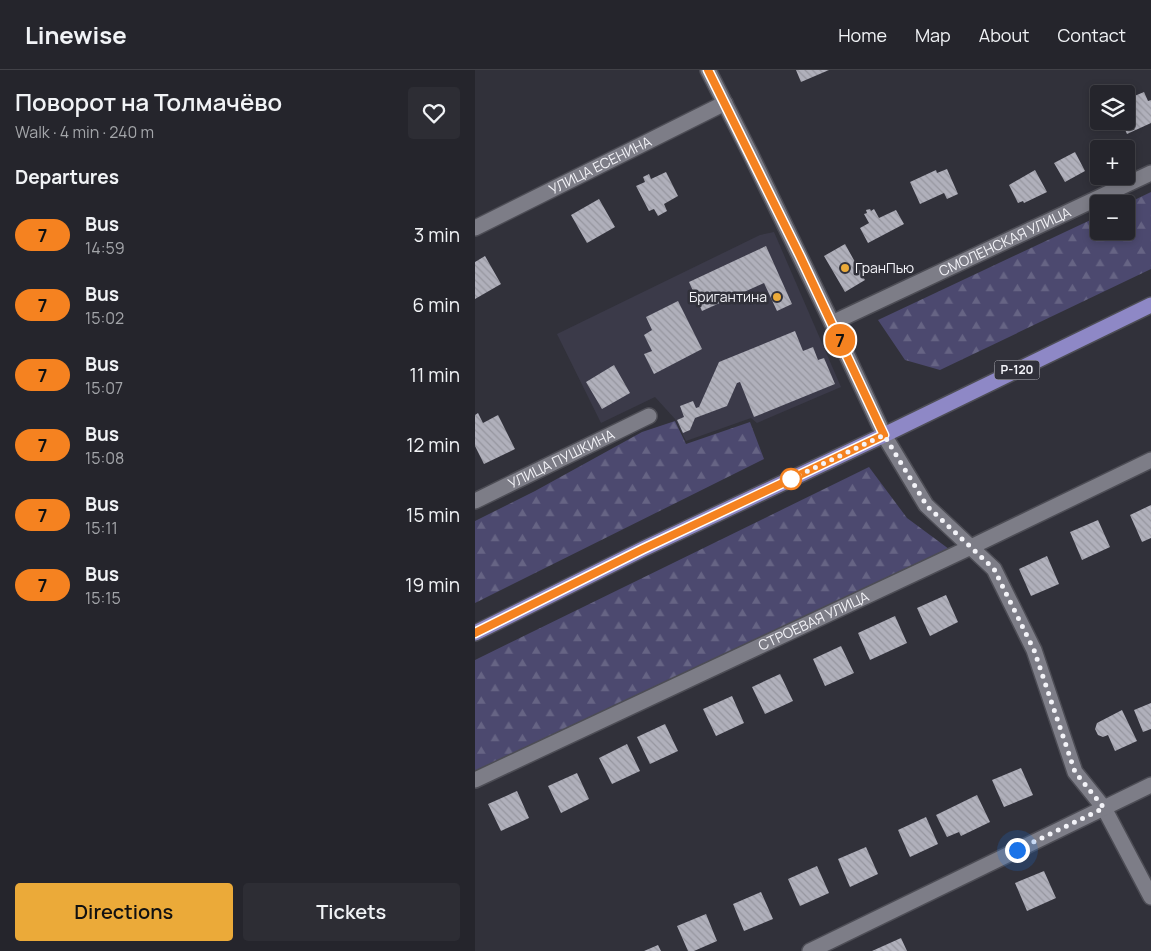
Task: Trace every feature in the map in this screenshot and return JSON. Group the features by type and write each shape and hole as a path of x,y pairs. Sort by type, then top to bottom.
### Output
{"main road":[{"name":"Р-120","path":"475,633 643,549 884,435 1151,305"}],"street":[{"path":"708,70 751,155 884,435 927,506 994,569 1034,650 1075,772 1104,808 1151,897"},
{"name":"УЛИЦА ЕСЕНИНА","path":"475,228 725,103"},
{"name":"СМОЛЕНСКАЯ УЛИЦА","path":"832,323 1151,173"},
{"name":"УЛИЦА ПУШКИНА","path":"475,501 649,416"},
{"name":"СТРОЕВАЯ УЛИЦА","path":"475,780 971,547 1151,460"},
{"path":"810,951 1151,785"}],"shaded area":[{"path":"774,232 841,387 757,423 751,418 686,441 675,419 655,397 601,423 557,334 760,235"}],"green space":[{"path":"1151,192 1151,269 940,370 905,360 878,320 1090,220 1090,240 1135,240 1135,200"},
{"path":"675,421 686,444 750,422 764,459 475,603 475,521 535,491 642,432"},
{"path":"869,467 907,518 953,552 475,773 475,660"}],"building":[{"path":"796,70 829,70 801,82"},
{"path":"1144,92 1148,101 1151,100 1151,123 1127,134 1125,130 1135,130 1135,96"},
{"path":"1075,152 1085,171 1065,182 1054,163"},
{"path":"947,169 958,194 947,199 944,193 920,204 910,182 936,170 937,173"},
{"path":"1035,170 1047,192 1024,203 1023,201 1018,203 1009,185"},
{"path":"666,172 678,196 664,204 667,211 658,216 654,209 649,211 636,186 645,182 643,177 649,174 651,179"},
{"path":"599,199 615,227 587,243 571,215"},
{"path":"870,209 871,211 874,209 879,218 896,210 904,224 868,243 860,228 869,223 864,214 867,213 866,210"},
{"name":"ГранПью","path":"845,244 865,280 845,292 824,256"},
{"path":"766,246 792,304 777,311 764,283 702,311 689,282"},
{"path":"485,256 501,284 475,299 475,262"},
{"path":"678,301 702,349 654,374 644,354 652,351 644,335 652,330 646,317"},
{"path":"795,331 803,351 813,347 818,360 824,358 835,384 754,417 740,382 737,383 727,406 695,418 690,430 683,433 677,420 684,417 680,406 693,401 696,408 699,407 719,362"},
{"path":"614,365 630,393 602,409 586,382"},
{"path":"478,413 483,423 498,415 515,449 484,464 475,446 475,415"},
{"path":"1151,505 1151,538 1142,542 1130,515"},
{"path":"1098,520 1110,547 1082,560 1070,532"},
{"path":"1047,556 1059,584 1031,596 1019,569"},
{"path":"946,595 958,622 930,636 917,608"},
{"path":"895,616 907,643 870,660 858,633"},
{"path":"841,646 854,673 825,686 813,659"},
{"path":"780,674 793,701 765,714 752,687"},
{"path":"732,696 744,723 716,736 703,709"},
{"path":"1151,703 1151,729 1143,732 1134,710"},
{"path":"1122,710 1137,741 1115,751 1108,735 1103,737 1098,735 1095,729 1097,723"},
{"path":"665,724 678,751 650,764 637,737"},
{"path":"627,744 640,771 612,784 599,758"},
{"path":"1021,768 1033,795 1004,807 992,780"},
{"path":"577,773 589,799 561,813 548,786"},
{"path":"517,791 529,818 501,831 488,804"},
{"path":"977,795 990,822 961,836 959,832 947,837 936,815"},
{"path":"926,817 938,844 910,857 898,830"},
{"path":"866,847 878,874 850,887 838,859"},
{"path":"817,866 829,893 800,906 788,879"},
{"path":"1044,871 1056,898 1027,911 1015,883"},
{"path":"761,892 773,919 744,931 733,904"},
{"path":"706,914 717,941 694,951 688,951 677,926"},
{"path":"901,938 907,951 872,951"},
{"path":"658,945 661,951 644,951"}],"bus line":[{"name":"7","path":"475,633 643,549 884,435 800,256 708,70"}],"place":[{"name":"ГранПью","path":"845,268"},
{"name":"Бригантина","path":"777,297"}],"route":[{"path":"791,479 884,435 927,506 994,569 1034,650 1075,772 1104,808 1017,850"}]}
